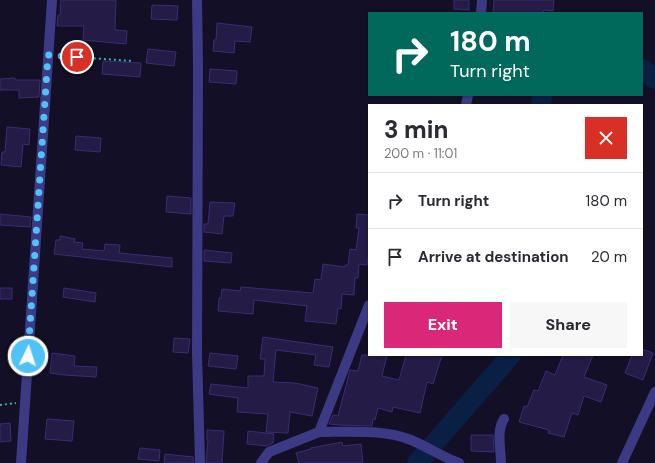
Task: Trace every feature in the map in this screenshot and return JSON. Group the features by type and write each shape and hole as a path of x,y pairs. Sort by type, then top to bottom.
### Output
{"street":[{"path":"21,463 52,0"},
{"path":"197,0 198,353 200,463"},
{"path":"481,12 482,0"},
{"path":"319,432 368,308"},
{"path":"622,463 655,392"},
{"path":"502,463 499,432 500,425 504,419"},
{"path":"261,463 269,452 319,432 377,433 412,441 443,457 459,463"}],"path":[{"path":"48,55 133,61"},
{"path":"0,405 25,402"}],"building":[{"path":"61,0 116,0 115,30 127,31 126,44 83,40 84,26 57,26 58,15 60,15"},
{"path":"454,0 469,0 469,10 454,9"},
{"path":"494,0 554,0 553,11 493,12"},
{"path":"152,5 178,6 177,20 151,19"},
{"path":"217,23 252,27 250,42 235,41 234,53 213,51 214,40 216,40"},
{"path":"148,49 176,52 174,66 146,63"},
{"path":"103,61 141,63 140,77 102,74"},
{"path":"210,69 237,71 236,84 209,82"},
{"path":"15,78 15,80 40,80 39,97 19,98 19,90 0,90 0,79"},
{"path":"7,127 30,129 29,145 23,144 21,167 1,165 2,152 5,152"},
{"path":"76,136 101,138 100,152 75,150"},
{"path":"167,196 191,198 191,214 166,212"},
{"path":"210,202 235,203 233,216 224,216 222,234 204,232 204,224 208,224"},
{"path":"0,214 31,217 30,227 0,225"},
{"path":"357,214 368,215 367,265 359,264 358,278 355,278 354,295 342,294 341,309 338,308 336,324 305,321 307,306 254,300 253,314 218,311 219,298 221,298 222,289 240,291 241,287 313,293 315,279 321,280 323,264 345,267 345,265 348,265 350,249 356,250 359,228 356,228"},
{"path":"60,236 75,239 74,242 83,243 82,249 104,251 105,244 120,245 119,253 172,258 172,267 54,254 56,240 60,240"},
{"path":"204,250 232,253 231,263 204,261"},
{"path":"0,288 12,288 12,299 0,299"},
{"path":"64,288 96,293 95,302 63,297"},
{"path":"263,337 333,347 329,367 314,365 316,355 276,350 273,382 295,383 318,388 312,416 290,412 288,433 266,432 268,414 237,412 238,398 209,394 211,384 248,388 248,376 264,376 265,359 260,359"},
{"path":"174,338 190,339 188,353 173,352"},
{"path":"643,349 653,353 643,380 625,373 632,356 643,356"},
{"path":"52,353 75,356 74,366 97,367 96,377 50,373"},
{"path":"210,353 238,356 236,369 208,366"},
{"path":"362,355 387,356 382,376 399,380 406,356 442,356 433,384 427,382 420,413 393,407 392,412 378,408 375,420 373,419 372,426 329,424 333,415 338,416 350,370 358,371"},
{"path":"563,356 593,356 584,377 607,385 601,402 584,396 578,415 572,413 564,437 548,433 549,430 519,422 524,406 527,407 534,390 538,391 546,371 555,375"},
{"path":"47,419 74,421 72,441 45,439"},
{"path":"10,423 11,441 0,442 0,424"},
{"path":"207,430 224,431 222,463 206,463 208,440"},
{"path":"248,431 274,434 273,443 267,446 247,444"},
{"path":"471,435 493,435 494,452 471,451"},
{"path":"342,442 343,446 361,444 363,463 299,463 296,453 311,448"},
{"path":"140,448 160,450 159,461 138,459"},
{"path":"165,454 193,457 194,463 164,463"}],"waterway":[{"path":"643,70 655,79"},
{"path":"541,104 542,96"},
{"path":"417,463 510,356"}],"route":[{"path":"28,356 48,55 77,57"}]}
